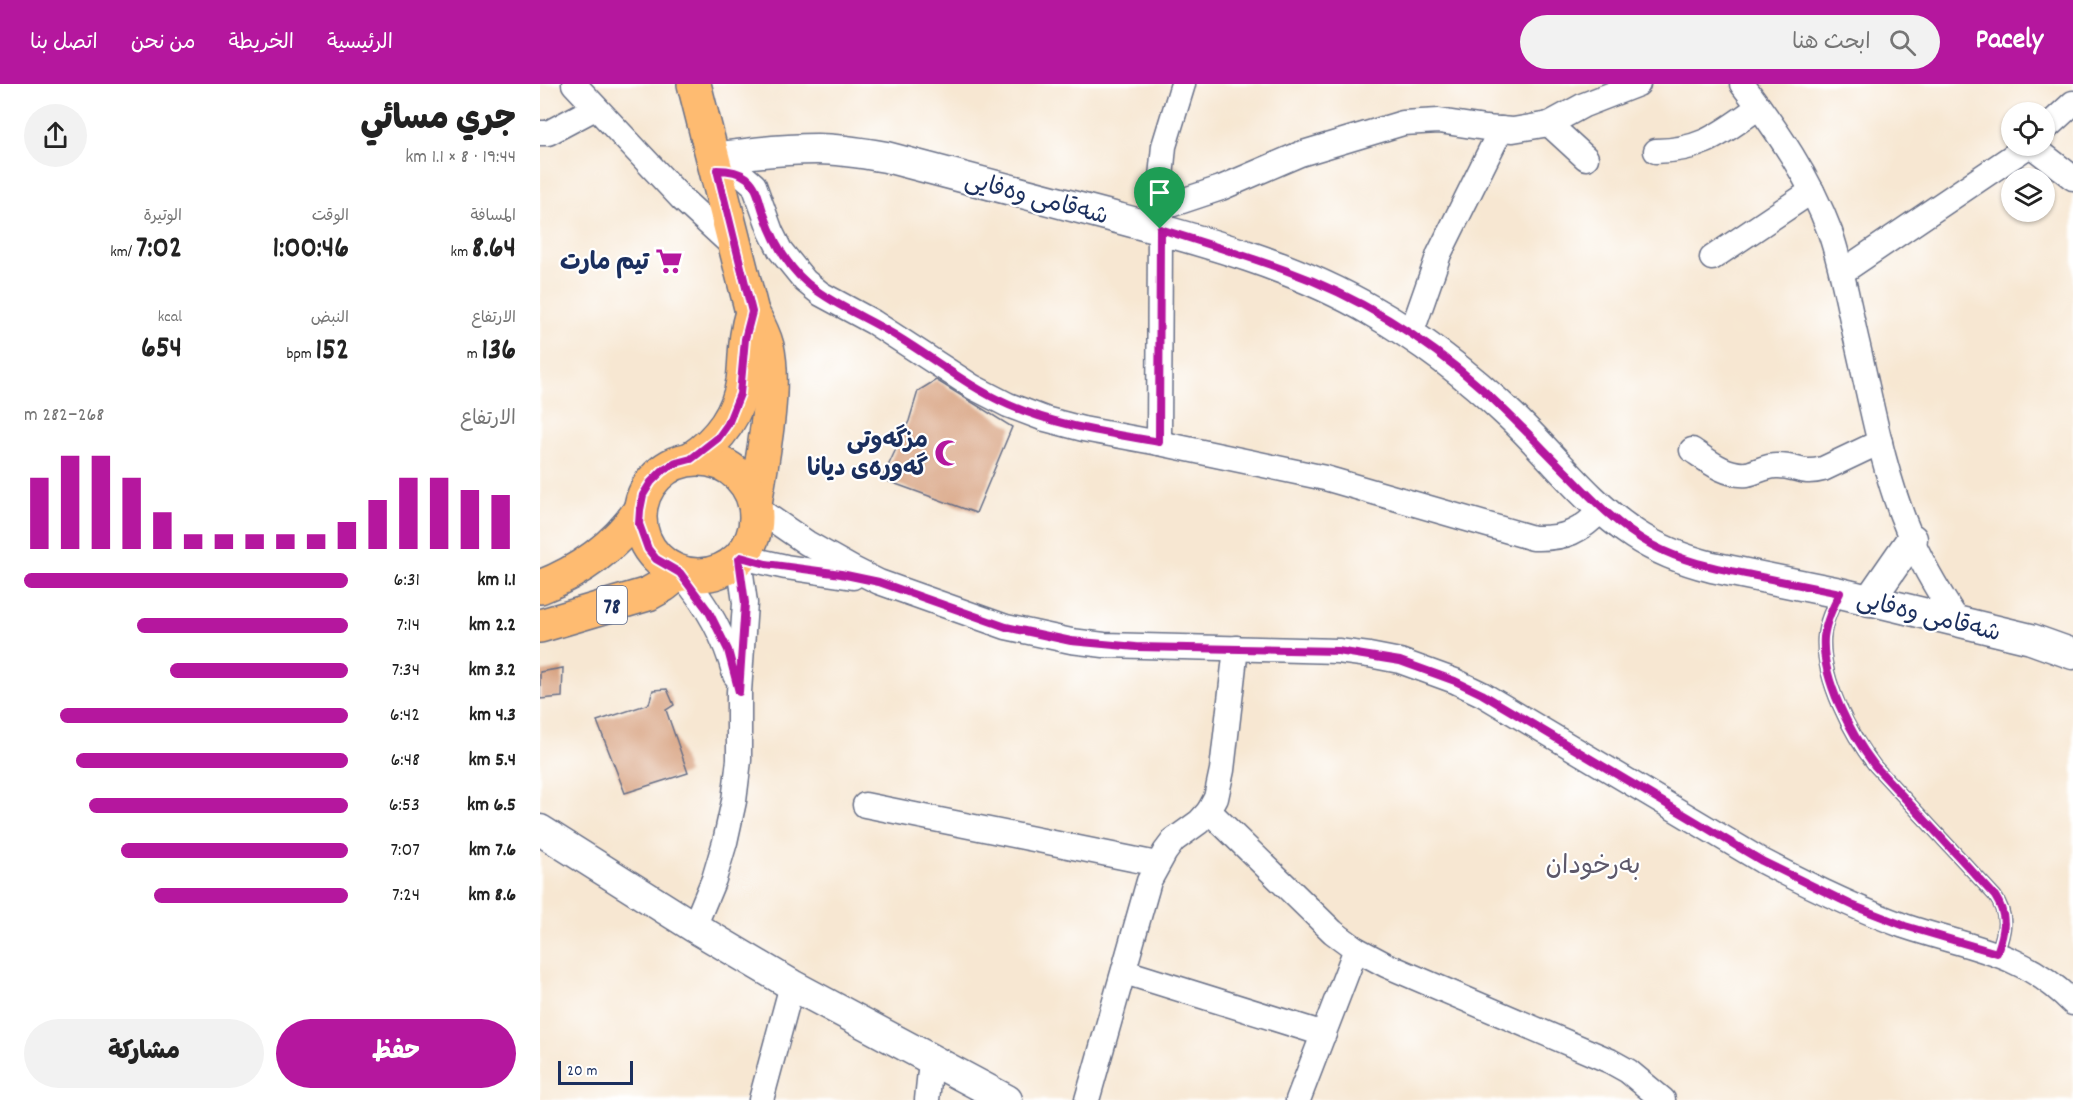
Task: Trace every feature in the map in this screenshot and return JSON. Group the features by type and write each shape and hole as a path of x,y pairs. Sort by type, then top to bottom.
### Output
{"main road":[{"path":"694,84 752,312 767,346 770,376 756,506 756,529 748,548 740,558 712,574 696,576 680,573 656,559 648,549 639,524 643,495 651,482 662,471 676,463 691,459 705,459 732,470 742,479 756,506"},
{"path":"691,459 718,438 735,409 742,387 745,339 752,312"},
{"name":"78","path":"540,587 579,568 601,552 619,536 640,510"},
{"name":"78","path":"540,626 648,594 680,573"}],"street":[{"path":"574,84 682,199 735,248"},
{"path":"1159,442 1159,219 1164,146 1183,84"},
{"path":"1159,219 1221,188 1300,154 1403,123 1439,121 1513,130 1550,124 1584,105 1638,84"},
{"path":"1742,84 1788,148 1812,192 1829,231 1842,272 1880,442 1894,492 1912,539 1939,592 1959,623"},
{"path":"2055,120 2073,103"},
{"path":"1656,151 1677,151 1696,146 1714,137 1759,107"},
{"path":"540,133 548,133 595,108"},
{"path":"1550,124 1586,158"},
{"path":"1411,334 1439,254 1501,129"},
{"name":"شەقامی وەفایی","path":"716,164 785,149 853,151 1159,219 1330,289 1411,334 1481,388 1602,509 1635,535 1672,555 1692,562 1840,593 2031,639 2073,654"},
{"path":"1842,272 2015,156"},
{"path":"2043,156 2073,178"},
{"path":"716,164 740,173 754,185 780,250 805,281 821,294 908,342 973,387 1008,405 1045,419 1083,429 1159,442 1325,478 1533,538 1553,539 1572,533 1588,524 1602,509"},
{"path":"1712,258 1812,192"},
{"path":"1692,450 1721,469 1738,474 1747,474 1780,465 1804,472 1814,472 1880,442"},
{"path":"756,506 827,556 879,582 1006,627 1071,641 1136,647 1338,651 1400,661 1446,677 1482,694 1762,861 1807,884 1905,926 1997,953 2029,968 2047,980 2073,1003"},
{"path":"1869,601 1912,539"},
{"path":"694,927 714,879 734,801 739,760 739,692 745,603 740,558 879,582"},
{"path":"680,573 700,597 719,629 728,650 739,692"},
{"path":"1087,1100 1125,972 1144,898 1157,864 1174,840 1209,811 1216,798 1220,784 1236,648"},
{"path":"865,804 1157,864"},
{"path":"1209,811 1322,922 1356,949 1386,965 1610,1061 1629,1071 1663,1100"},
{"path":"540,830 694,927 792,985 1007,1100"},
{"path":"1306,1097 1324,1034 1356,949"},
{"path":"1125,972 1324,1034"},
{"path":"761,1100 792,985"},
{"path":"927,1100 931,1061"}],"lane":[{"path":"1840,593 1829,614 1824,637 1826,661 1842,710 1862,749 1875,766 2002,906 2005,931 1997,953"}],"building":[{"name":"مزگەوتی گەورەی دیانا","path":"936,380 1012,427 976,513 882,479 909,421 918,391"},
{"path":"563,668 562,697 540,699 540,672"},
{"path":"667,689 674,705 666,710 688,773 625,793 597,721 649,704 653,690"}],"place":[{"name":"تیم مارت","path":"669,261"},
{"name":"مزگەوتی گەورەی دیانا","path":"948,453"}],"district":[{"name":"بەرخودان","path":"1593,864"}],"route":[{"path":"717,170 740,173 754,185 780,250 805,281 821,294 908,342 973,387 1008,405 1045,419 1083,429 1159,442 1160,229 1287,270 1371,310 1411,334 1481,388 1602,509 1618,523 1653,546 1692,562 1840,593 1829,614 1824,637 1826,661 1842,710 1862,749 1875,766 1941,836 2002,906 2005,931 1997,953 1905,926 1807,884 1762,861 1482,694 1428,670 1400,661 1338,651 1136,647 1071,641 1006,627 879,582 841,574 766,564 741,557 739,559 745,603 739,692 728,650 709,612 680,573 656,559 648,549 639,524 643,495 651,482 662,471 676,463 691,459 718,438 728,424 740,394 745,339 752,312 717,170"}]}
